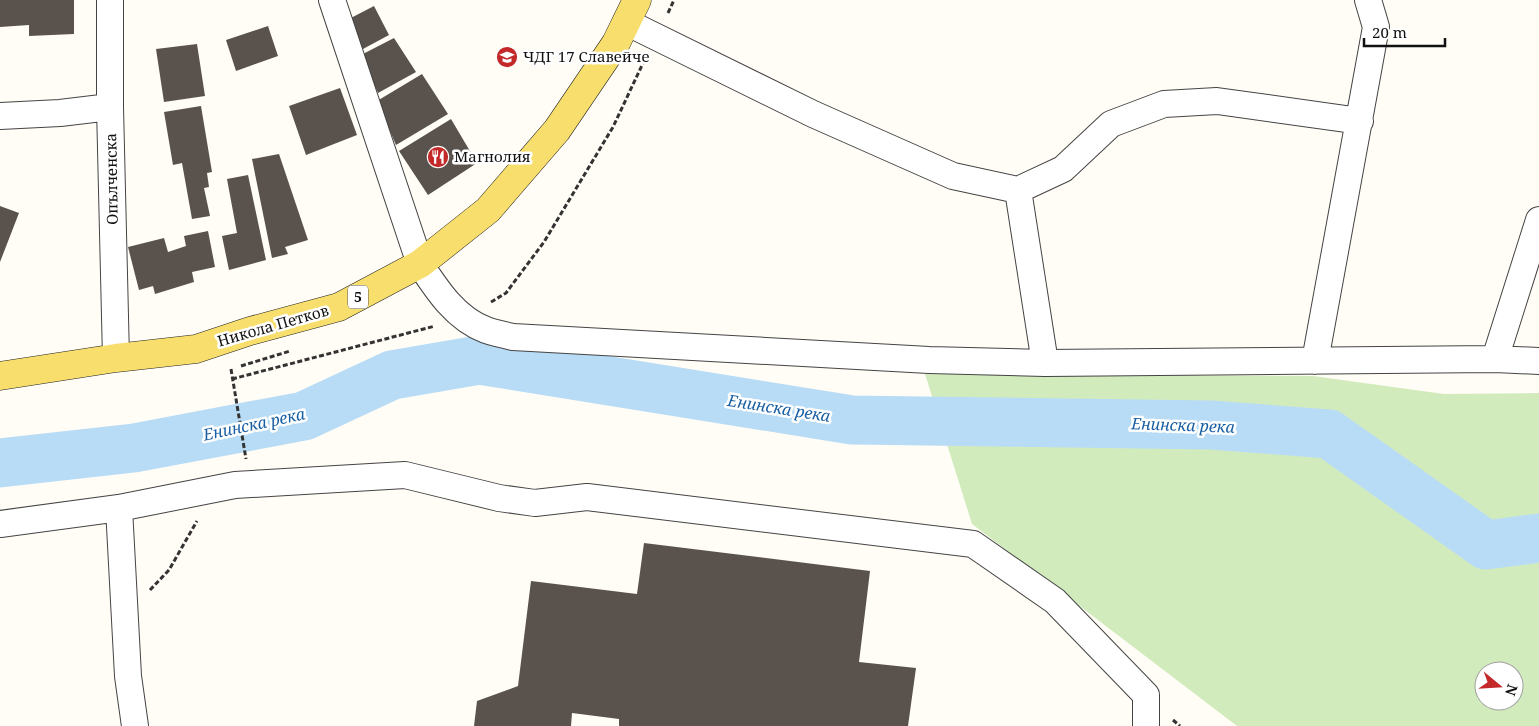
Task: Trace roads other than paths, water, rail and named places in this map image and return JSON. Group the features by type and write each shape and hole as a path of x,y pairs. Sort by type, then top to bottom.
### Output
{"main road":[{"name":"Никола Петков","path":"0,376 116,358 196,349 339,307 420,264 488,210 557,130 626,21"}],"street":[{"name":"Опълченска","path":"110,0 110,108 116,358"},
{"path":"332,0 420,264 436,290 464,318 485,330 513,337 929,360 1045,364 1495,359 1539,362"},
{"path":"1315,361 1376,27 1368,0"},
{"path":"626,21 813,114 953,176 1018,190 1063,169 1111,124 1164,104 1217,101 1360,121"},
{"path":"0,116 110,108"},
{"path":"1018,190 1045,364"},
{"path":"1495,359 1539,220"},
{"path":"0,524 119,508 234,485 405,475 499,498 535,503 587,497 973,544 1055,601 1146,694 1146,726"},
{"path":"119,508 128,676 135,726"}],"waterway":[{"name":"Енинска река","path":"0,463 134,448 304,416 392,375 479,360 852,420 1211,425 1329,434 1486,545 1539,538"}],"place":[{"name":"ЧДГ 17 Славейче","path":"507,57"},
{"name":"Магнолия","path":"438,157"}]}
